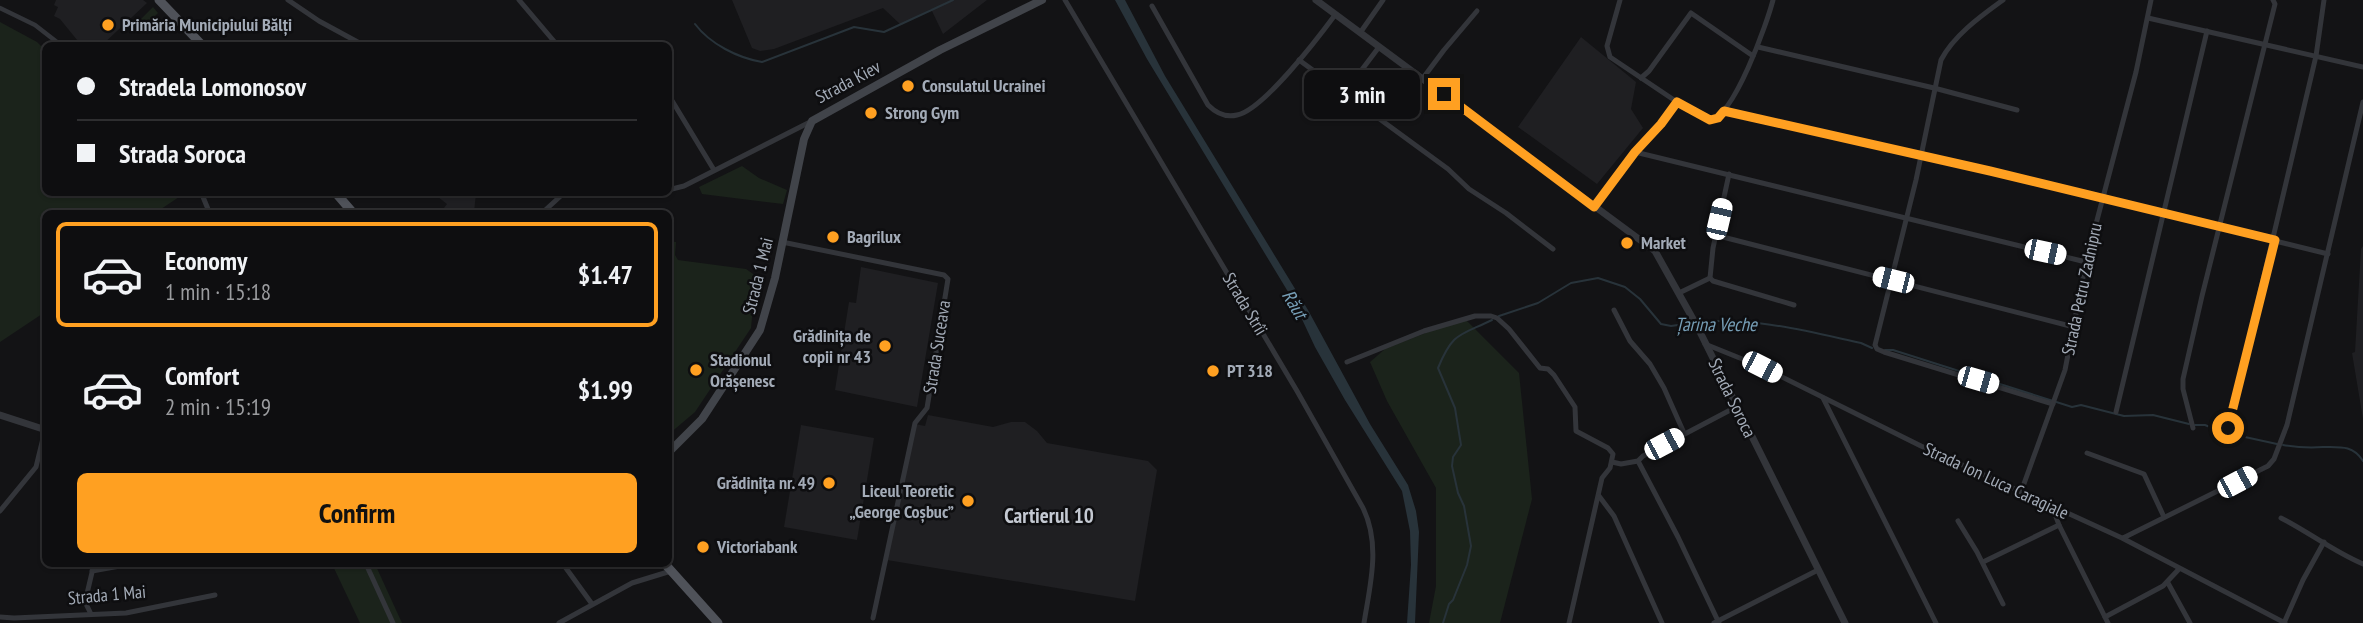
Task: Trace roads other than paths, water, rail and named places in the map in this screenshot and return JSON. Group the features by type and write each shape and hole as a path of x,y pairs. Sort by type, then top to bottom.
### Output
{"main road":[{"path":"159,0 199,42"},
{"name":"Strada Kiev","path":"812,121 940,50 1042,0"},
{"name":"Strada 1 Mai","path":"672,449 702,419 760,330 768,306 802,144 812,121"},
{"path":"338,196 350,210"},
{"path":"668,567 718,623"}],"street":[{"path":"288,0 318,21 357,42"},
{"path":"519,0 555,42"},
{"name":"Strada Strîi","path":"1065,0 1297,391 1371,523 1373,542 1364,623"},
{"name":"Strada Soroca","path":"1316,0 1594,207 1648,244 1659,257 1698,328 1845,623"},
{"path":"1360,33 1383,0"},
{"path":"1620,0 1607,46 1608,54 1677,102 1710,120 1718,118 1724,111 1758,47 1773,0"},
{"path":"2004,0 1994,3 1944,55 1934,88 1922,157 1893,280 1875,345 1880,351 2053,404"},
{"name":"Strada Petru Zadnipru","path":"2021,492 2065,370 2086,262 2136,72 2151,0"},
{"path":"2228,428 2275,240 2316,56 2324,0"},
{"path":"2193,428 2183,379 2274,2"},
{"path":"1152,6 1208,105 1220,114 1236,116 1262,100 1299,61 1335,15"},
{"path":"0,8 35,24 57,42"},
{"path":"1423,78 1477,11"},
{"path":"1641,78 1664,52 1691,13 1753,56"},
{"path":"2148,18 2363,67"},
{"path":"2116,412 2207,31"},
{"path":"1345,92 1378,47"},
{"path":"1758,47 2017,110"},
{"path":"1299,61 1345,92 1448,169 1469,189 1553,249"},
{"path":"672,100 715,170"},
{"path":"1594,207 1677,102"},
{"path":"2122,538 2268,466 2274,459 2287,425 2363,102"},
{"path":"1724,111 2102,198 2328,254"},
{"name":"Strada Kiev","path":"672,189 684,186 812,121"},
{"path":"1635,152 2086,262"},
{"path":"1710,278 1729,174"},
{"path":"545,210 561,196"},
{"path":"1716,235 2074,327"},
{"name":"Strada Suceava","path":"782,243 944,275 948,279 928,408 915,423 873,618"},
{"path":"1679,293 1710,278"},
{"path":"1710,278 1794,305"},
{"path":"1614,310 1634,346 1650,364 1664,388 1685,433"},
{"path":"1347,362 1424,331 1475,316 1497,318 1540,368 1551,370 1575,407 1577,431 1614,454 1612,462 1603,474 1569,623"},
{"name":"Strada Ion Luca Caragiale","path":"1705,344 1762,367 2122,538 2284,623"},
{"path":"1823,398 1936,623"},
{"path":"1612,462 1618,464 1638,461 1736,407"},
{"path":"0,415 42,429"},
{"path":"0,512 36,467 42,442"},
{"path":"2087,453 2144,474 2164,517"},
{"path":"1638,461 1678,537 1717,622 1818,570"},
{"path":"1599,496 1614,516 1662,623"},
{"path":"2052,506 2106,621 2168,583 2179,569"},
{"path":"2281,518 2363,564"},
{"path":"1958,522 1983,562 2003,604"},
{"path":"1983,562 2059,525"},
{"path":"2284,623 2324,542"},
{"path":"91,614 85,602 93,567"},
{"path":"92,570 112,567"},
{"path":"367,567 393,623"},
{"path":"564,567 592,604"},
{"path":"559,623 632,583 668,567"},
{"path":"2168,583 2190,623"},
{"name":"Strada 1 Mai","path":"0,617 126,613 215,595"},
{"path":"126,613 127,623"},
{"path":"22,623 27,617"}],"water":[{"name":"Răut","path":"1115,0 1125,0 1165,76 1308,310 1370,424 1408,485 1419,532 1415,623 1407,623 1411,565 1410,531 1402,491 1345,400 1315,347 1293,300 1147,59"}],"waterway":[{"path":"695,24 708,38 725,49 762,62 854,27 884,32 953,0"},
{"name":"Țarina Veche","path":"1499,316 1538,303 1571,283 1598,278 1625,287 1640,299 1661,324 1671,326 1692,323"},
{"path":"1443,623 1467,565 1471,546 1464,506 1452,466 1453,457 1461,445 1455,408 1438,368 1448,348 1458,336 1492,320"},
{"name":"Țarina Veche","path":"1698,322 1760,323 1861,343 1872,348"},
{"path":"1885,350 1893,350 2072,407 2081,405 2124,416 2153,415 2189,424"},
{"path":"2195,425 2205,425 2222,432 2277,444"},
{"path":"2283,445 2346,448 2355,452 2363,461"}],"place":[{"name":"Primăria Municipiului Bălți","path":"108,25"},
{"name":"Consulatul Ucrainei","path":"908,86"},
{"name":"Strong Gym","path":"871,113"},
{"name":"Bagrilux","path":"833,237"},
{"name":"Market","path":"1627,243"},
{"name":"Grădinița de copii nr 43","path":"885,346"},
{"name":"Stadionul Orășenesc","path":"696,370"},
{"name":"PT 318","path":"1213,371"},
{"name":"Grădinița nr. 49","path":"829,483"},
{"name":"Liceul Teoretic „George Coșbuc”","path":"968,501"},
{"name":"Victoriabank","path":"703,547"}],"district":[{"name":"Cartierul 10","path":"1049,516"}]}
